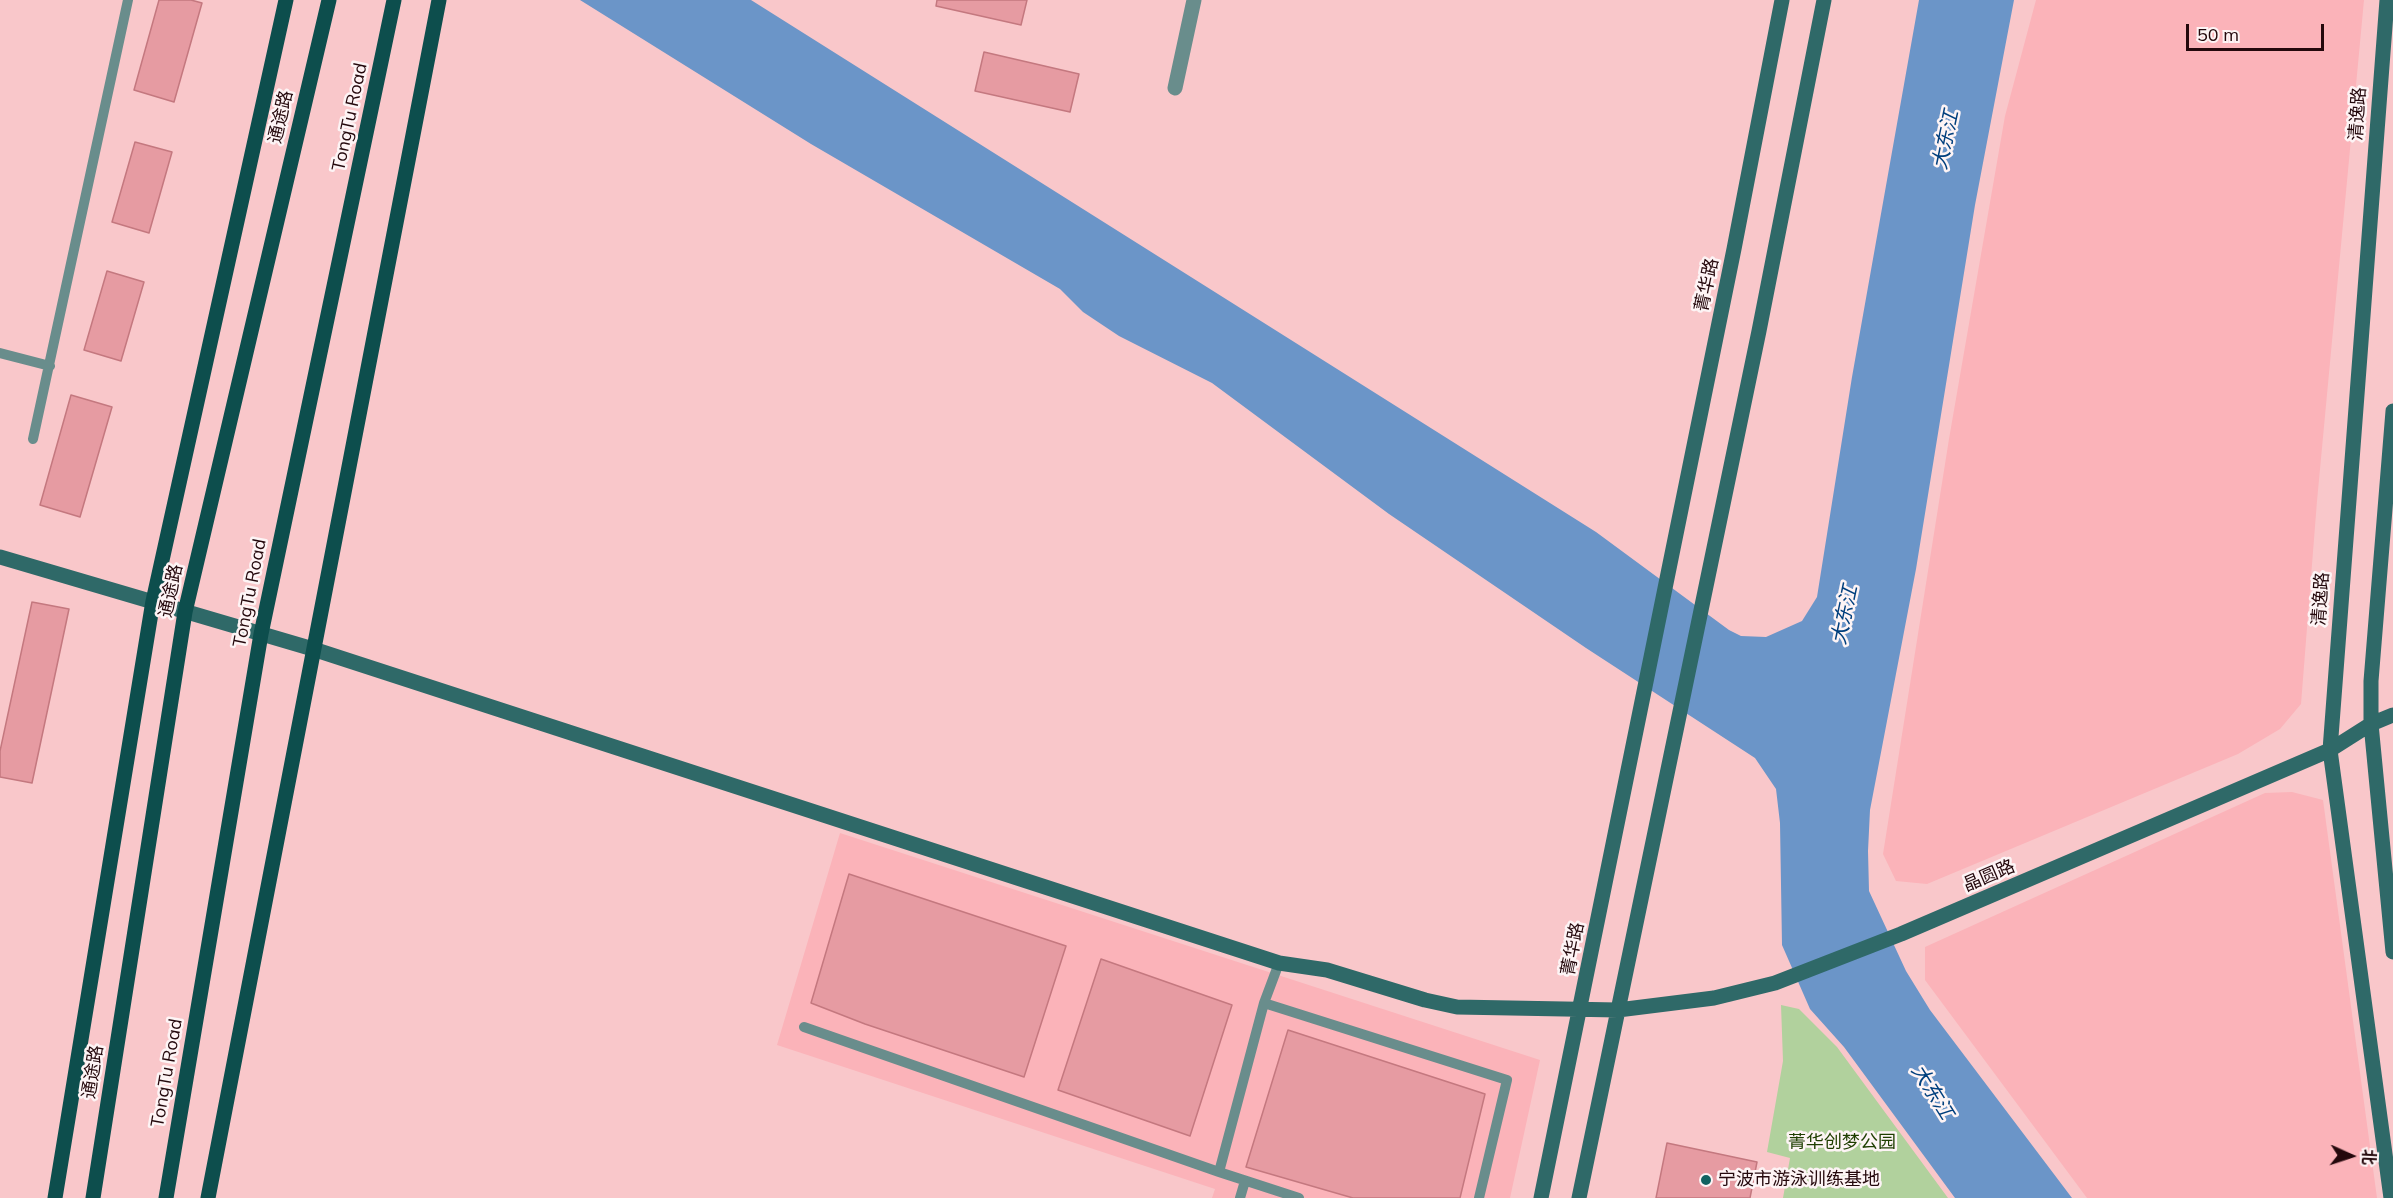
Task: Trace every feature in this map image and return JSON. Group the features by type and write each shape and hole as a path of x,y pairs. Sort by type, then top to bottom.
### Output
{"main road":[{"path":"55,1198 153,601 286,0"},
{"name":"通途路","path":"93,1198 185,612 329,0"},
{"name":"TongTu Road","path":"166,1198 261,634 394,0"},
{"path":"208,1198 439,0"}],"street":[{"path":"1175,88 1194,0"},
{"name":"菁华路","path":"1541,1198 1734,249 1782,0"},
{"path":"1579,1198 1824,0"},
{"name":"清逸路","path":"2386,0 2330,750 2391,1198"},
{"path":"2393,411 2371,681 2372,724 2393,952"},
{"name":"晶圆路","path":"0,558 313,649 1279,963 1327,970 1425,1000 1457,1007 1618,1010 1714,998 1775,983 1901,934 2330,750 2372,724 2393,715"}],"lane":[{"path":"33,439 128,0"},
{"path":"0,353 50,366"},
{"path":"1219,1172 1264,1004 1279,963"},
{"path":"1264,1004 1507,1080 1479,1198"},
{"path":"804,1027 1299,1198"},
{"path":"1240,1198 1245,1181"}],"shaded area":[{"path":"2036,0 2364,0 2317,501 2301,704 2280,729 2238,754 1927,884 1896,881 1883,854 1949,439 2005,116"},
{"path":"2292,792 2323,800 2377,1198 2087,1198 1925,980 1925,947 2265,793"},
{"path":"840,833 1540,1060 1510,1198 1212,1198 1215,1189 777,1045"}],"green space":[{"name":"菁华创梦公园","path":"1781,1005 1799,1009 1837,1047 1948,1198 1783,1198 1790,1158 1767,1152 1783,1061"}],"water":[{"name":"大东江","path":"580,0 751,0 1596,532 1729,630 1741,636 1766,637 1802,621 1817,597 1852,377 1919,0 2014,0 1975,205 1916,569 1870,810 1869,891 1906,971 1930,1010 2072,1198 1955,1198 1844,1047 1810,1009 1782,945 1780,823 1776,789 1755,758 1586,648 1389,514 1212,383 1119,336 1083,312 1060,289 811,144"}],"building":[{"path":"159,0 191,0 202,3 174,102 134,90"},
{"path":"937,0 1027,0 1021,25 936,6"},
{"path":"984,52 1079,74 1070,112 975,91"},
{"path":"135,142 172,152 149,233 112,222"},
{"path":"107,271 144,282 121,361 84,350"},
{"path":"71,395 112,407 80,517 40,505"},
{"path":"32,602 69,609 32,783 0,777 0,751"},
{"path":"849,874 1066,946 1024,1077 865,1024 811,1003"},
{"path":"1101,959 1232,1005 1190,1136 1058,1090"},
{"path":"1288,1030 1485,1094 1460,1198 1353,1198 1246,1167"},
{"name":"宁波市游泳训练基地","path":"1667,1143 1757,1162 1750,1198 1656,1198"}],"place":[{"name":"宁波市游泳训练基地","path":"1706,1180"}]}
